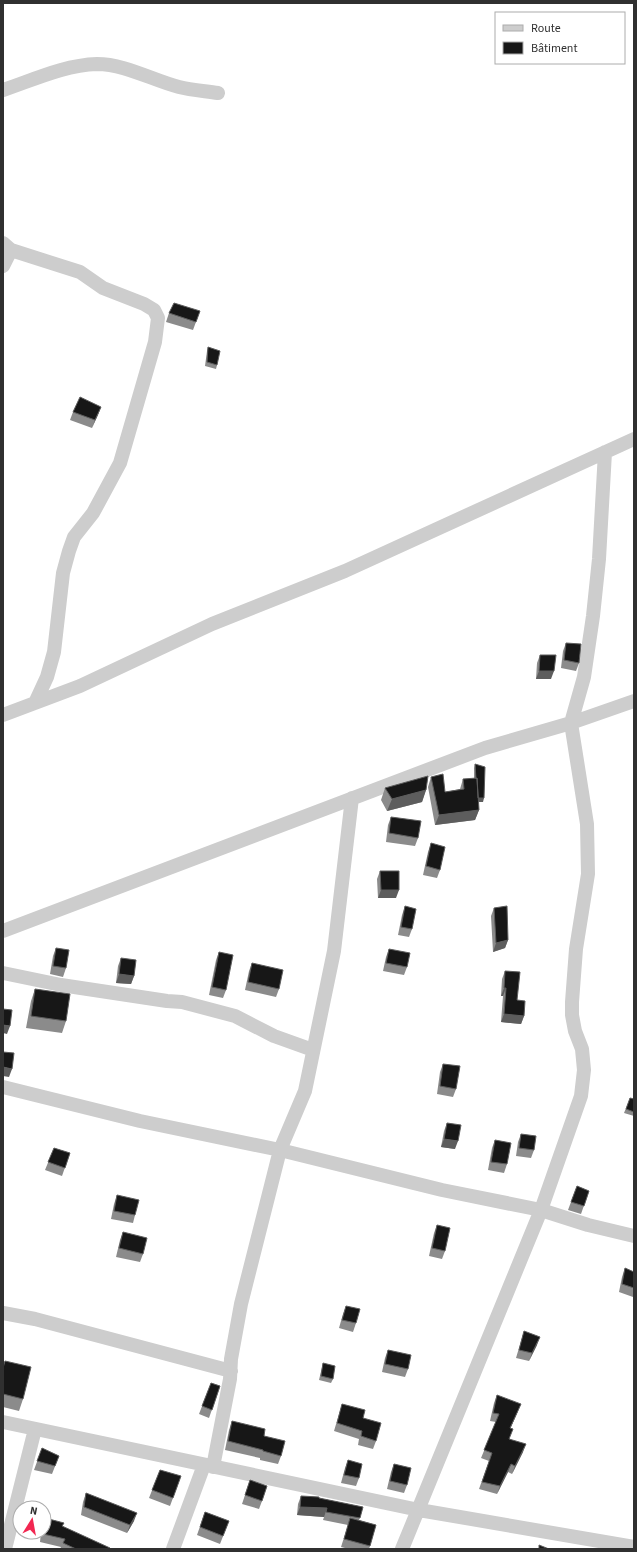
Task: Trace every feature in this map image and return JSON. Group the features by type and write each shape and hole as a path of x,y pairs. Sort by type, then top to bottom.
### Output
{"street":[{"path":"3,90 61,70 80,65 98,64 126,68 179,87 218,92"},
{"path":"3,266 7,246 80,272 103,288 144,304 154,310 158,318 155,342 120,463 93,514 74,537 69,551 63,573 54,652 47,677 35,703"},
{"path":"3,715 80,686 212,624 345,571 634,439"},
{"path":"402,1549 541,1210 582,1096 584,1070 582,1049 575,1031 572,1015 572,1002 576,949 588,874 587,824 571,723 584,677 593,616 599,559 605,452"},
{"path":"3,931 485,748 571,723 634,701"},
{"path":"173,1549 209,1466 231,1371 231,1358 241,1304 280,1150 305,1091 334,951 352,798"},
{"path":"3,973 61,985 182,1002 215,1010 235,1016 274,1036 313,1050"},
{"path":"3,1087 140,1121 280,1150 442,1190 541,1210 588,1225 634,1236"},
{"path":"3,1313 35,1319 231,1371"},
{"path":"3,1422 419,1510 634,1547"},
{"path":"5,1549 35,1429"}],"building":[{"path":"174,303 200,311 196,322 169,313"},
{"path":"208,347 220,351 217,365 207,362"},
{"path":"80,397 101,407 95,420 73,412"},
{"path":"566,643 581,644 579,663 564,660"},
{"path":"540,655 556,655 554,671 539,671"},
{"path":"475,764 485,767 484,798 478,798"},
{"path":"443,774 445,792 464,789 463,779 477,778 479,810 439,815 431,777"},
{"path":"428,776 426,790 392,799 385,788"},
{"path":"391,817 421,821 418,838 389,833"},
{"path":"431,843 445,847 440,870 426,866"},
{"path":"380,871 399,871 399,890 381,890"},
{"path":"405,906 416,909 412,929 401,927"},
{"path":"507,906 508,940 496,943 494,908"},
{"path":"56,948 69,950 66,968 53,966"},
{"path":"389,949 410,953 407,967 386,963"},
{"path":"219,952 233,955 226,990 212,987"},
{"path":"121,958 136,960 134,976 119,974"},
{"path":"252,963 283,970 279,989 248,982"},
{"path":"505,971 520,972 517,1000 525,1001 524,1016 504,1014 506,988 504,988"},
{"path":"35,989 70,994 66,1021 31,1016"},
{"path":"3,1009 12,1010 10,1026 3,1025"},
{"path":"3,1052 14,1053 12,1069 3,1067"},
{"path":"443,1064 460,1066 456,1089 440,1086"},
{"path":"630,1098 634,1099 634,1112 626,1109"},
{"path":"447,1123 461,1125 458,1141 444,1139"},
{"path":"521,1134 536,1136 534,1150 519,1148"},
{"path":"495,1140 511,1143 507,1164 491,1162"},
{"path":"54,1148 70,1153 65,1168 48,1162"},
{"path":"577,1186 589,1191 584,1206 571,1202"},
{"path":"117,1195 139,1200 135,1215 114,1211"},
{"path":"437,1225 450,1228 445,1251 432,1248"},
{"path":"123,1232 147,1238 143,1254 119,1248"},
{"path":"625,1268 634,1272 634,1288 622,1284"},
{"path":"346,1306 360,1309 356,1323 342,1320"},
{"path":"524,1331 540,1337 532,1353 519,1350"},
{"path":"388,1350 411,1355 408,1369 385,1364"},
{"path":"5,1361 31,1367 23,1399 3,1394 3,1368"},
{"path":"323,1363 335,1366 333,1379 321,1376"},
{"path":"211,1383 220,1386 212,1410 202,1406"},
{"path":"497,1395 521,1404 510,1428 513,1429 509,1439 526,1444 515,1466 511,1464 500,1486 482,1482 492,1453 484,1450 499,1414 493,1413"},
{"path":"342,1404 365,1410 363,1418 381,1423 376,1441 361,1436 362,1431 337,1423"},
{"path":"232,1421 265,1429 264,1436 285,1441 281,1456 228,1441"},
{"path":"42,1448 59,1456 55,1466 37,1461"},
{"path":"348,1460 362,1464 359,1478 344,1475"},
{"path":"394,1464 411,1468 407,1485 390,1481"},
{"path":"160,1470 181,1476 173,1498 152,1490"},
{"path":"250,1480 267,1486 262,1501 245,1495"},
{"path":"86,1493 137,1513 130,1525 84,1507"},
{"path":"301,1496 319,1497 363,1507 360,1518 326,1512 327,1508 300,1507"},
{"path":"205,1512 229,1521 223,1536 200,1527"},
{"path":"350,1518 376,1525 370,1546 344,1539"},
{"path":"52,1520 64,1523 62,1526 110,1548 76,1549 63,1543 65,1539 52,1536"},
{"path":"539,1545 549,1549 539,1549"}]}
